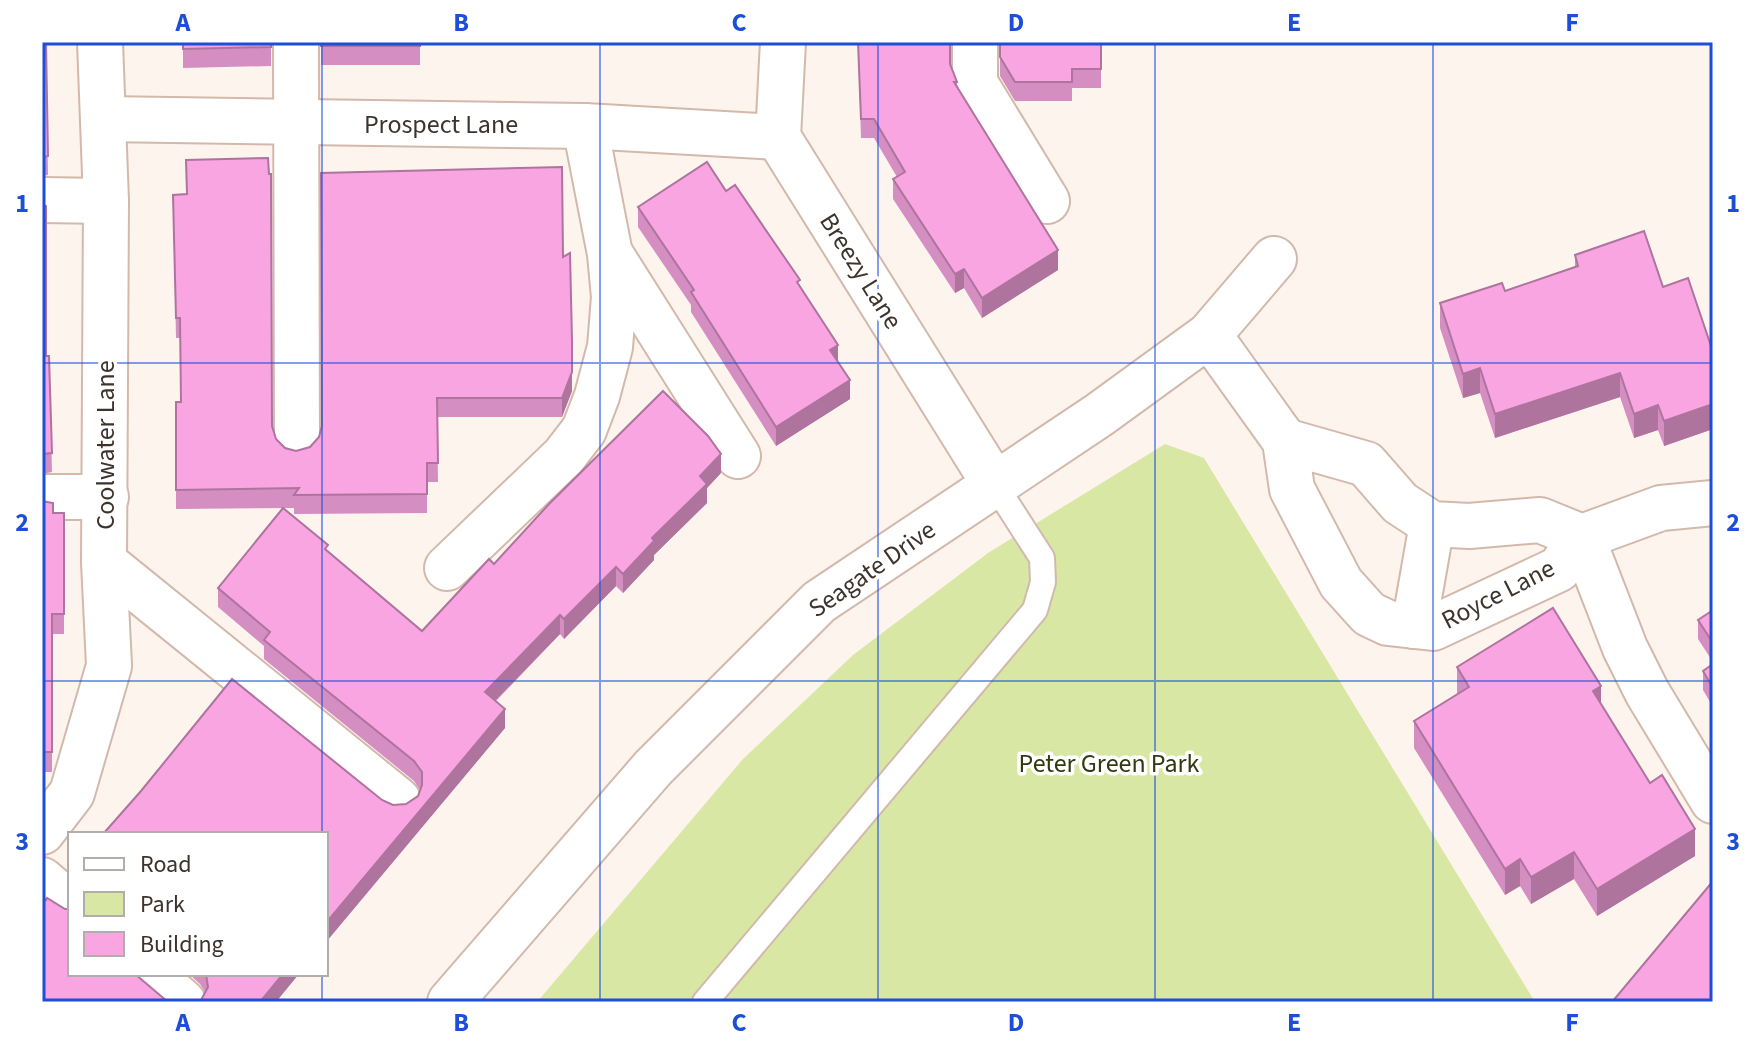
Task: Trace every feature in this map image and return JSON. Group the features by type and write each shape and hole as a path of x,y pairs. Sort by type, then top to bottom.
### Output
{"street":[{"name":"Coolwater Lane","path":"42,832 72,793 109,666 104,562 106,201 100,42"},
{"path":"296,42 297,445"},
{"path":"778,137 783,42"},
{"path":"975,42 975,83 1047,201"},
{"name":"Prospect Lane","path":"103,119 585,126 778,137"},
{"path":"447,568 564,456 584,430 597,396 610,347 614,297 610,254 585,126"},
{"name":"Breezy Lane","path":"778,137 995,485"},
{"path":"42,200 106,201"},
{"path":"610,254 738,456"},
{"name":"Seagate Drive","path":"450,1002 653,768 819,602 1099,415 1209,335 1274,259"},
{"name":"Royce Lane","path":"1209,335 1285,441 1292,489 1341,583 1369,614 1388,623 1433,628 1559,569 1582,537 1540,520 1469,526 1432,524"},
{"path":"1285,441 1366,464 1400,503 1432,524 1414,626"},
{"path":"42,497 106,497"},
{"path":"1713,503 1661,508 1582,537 1625,648 1647,692 1713,801"},
{"path":"104,562 398,800"},
{"path":"42,880 68,902"},
{"path":"153,976 183,1002"}],"lane":[{"path":"705,1002 1035,610 1043,582 1042,558 995,485"}],"green space":[{"name":"Peter Green Park","path":"1165,444 1204,458 1535,1002 537,1002 743,759 853,655 988,553"}],"building":[{"path":"42,42 46,42 48,156 42,157"},
{"path":"183,42 271,42 271,47 183,49"},
{"path":"321,42 420,42 420,46 321,46"},
{"path":"858,42 950,42 950,64 957,82 954,82 1058,250 982,298 964,269 955,274 893,179 905,172 874,119 861,119"},
{"path":"1000,42 1101,42 1101,69 1072,69 1072,82 1015,82 1000,57"},
{"path":"268,158 271,174 272,426 276,439 285,448 296,451 310,447 319,437 322,426 321,173 562,167 563,257 570,253 572,372 562,398 437,398 438,463 427,463 427,494 294,495 299,488 176,490 176,402 181,402 173,195 187,194 186,160"},
{"path":"707,162 726,191 735,185 800,280 797,282 838,345 830,350 850,380 776,427 691,292 694,290 638,207"},
{"path":"42,205 46,206 46,356 49,356 52,453 42,454"},
{"path":"1644,231 1663,287 1688,278 1713,352 1713,404 1664,421 1658,405 1634,414 1620,373 1495,414 1480,368 1463,374 1440,303 1502,283 1505,291 1578,266 1575,255"},
{"path":"663,391 708,436 721,454 700,476 707,484 652,538 654,541 623,574 616,567 564,619 560,615 485,692 505,709 328,921 328,832 105,832 232,679 382,800 393,805 406,804 418,796 422,772 414,761 264,640 270,632 218,588 283,508 328,545 325,549 422,631 489,559 494,564 549,504"},
{"path":"42,501 53,503 53,513 64,513 64,614 52,614 52,752 42,752"},
{"path":"1553,608 1601,686 1593,691 1650,783 1662,775 1695,829 1597,889 1574,852 1531,877 1520,859 1505,869 1414,721 1469,687 1457,667"},
{"path":"1713,610 1713,643 1698,620"},
{"path":"1713,664 1713,688 1703,671"},
{"path":"1713,881 1713,1002 1612,1002"},
{"path":"42,897 68,909 68,976 137,976 168,1002 42,1002"},
{"path":"206,976 281,976 260,1002 197,1002 208,987"}]}
